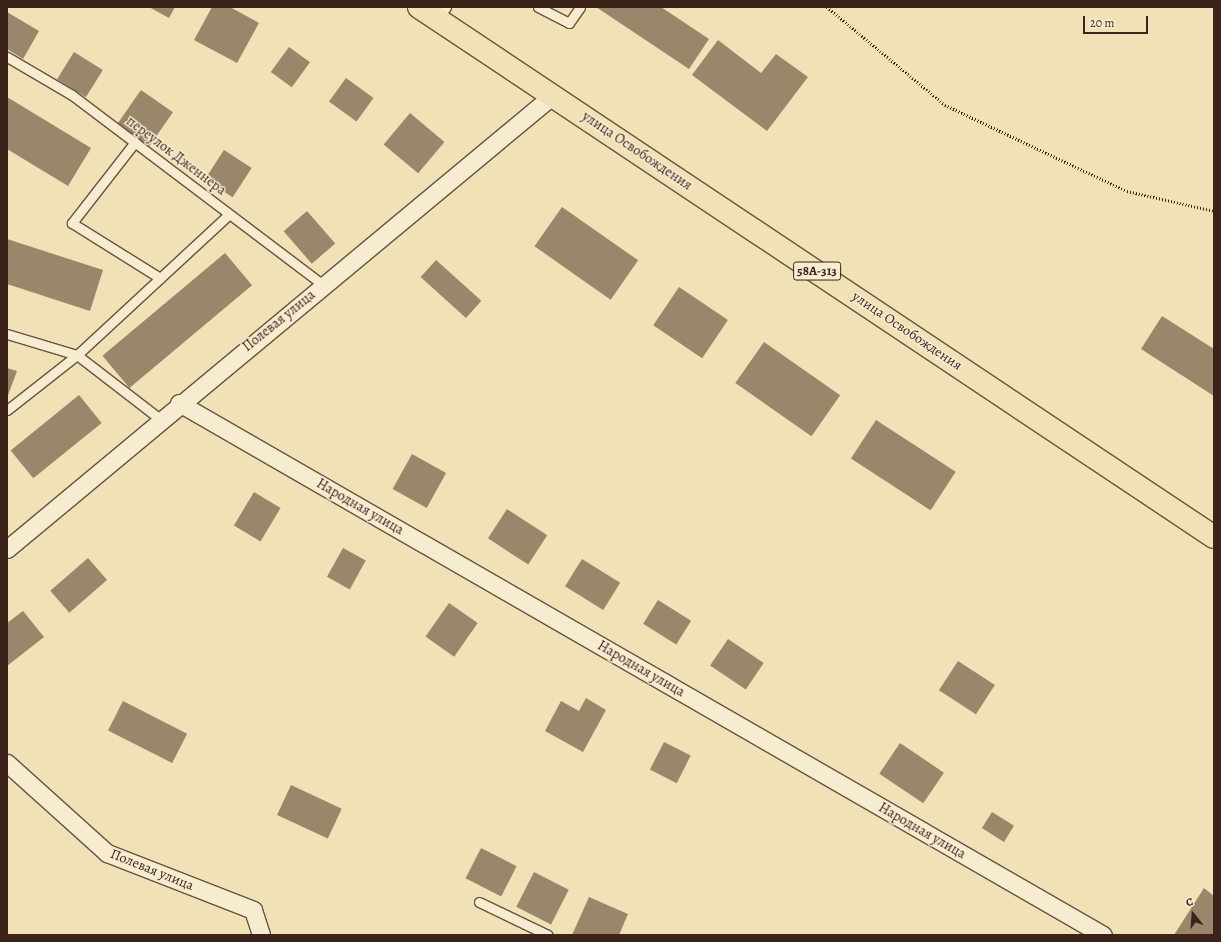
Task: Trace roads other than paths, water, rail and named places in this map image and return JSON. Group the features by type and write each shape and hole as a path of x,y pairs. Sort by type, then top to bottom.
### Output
{"main road":[{"name":"улица Освобождения","path":"419,7 442,13 553,95 1214,537"}],"street":[{"name":"Полевая улица","path":"7,548 179,403 553,95"},
{"name":"Народная улица","path":"179,403 1102,935"},
{"name":"Полевая улица","path":"7,764 107,853 253,910 262,935"}],"lane":[{"path":"538,7 569,23 580,7"},
{"name":"переулок Дженнера","path":"7,57 72,95 323,285"},
{"path":"135,142 72,223 160,278"},
{"path":"7,410 78,355 229,214"},
{"path":"7,334 78,355 160,419"},
{"path":"479,902 548,935"}]}
